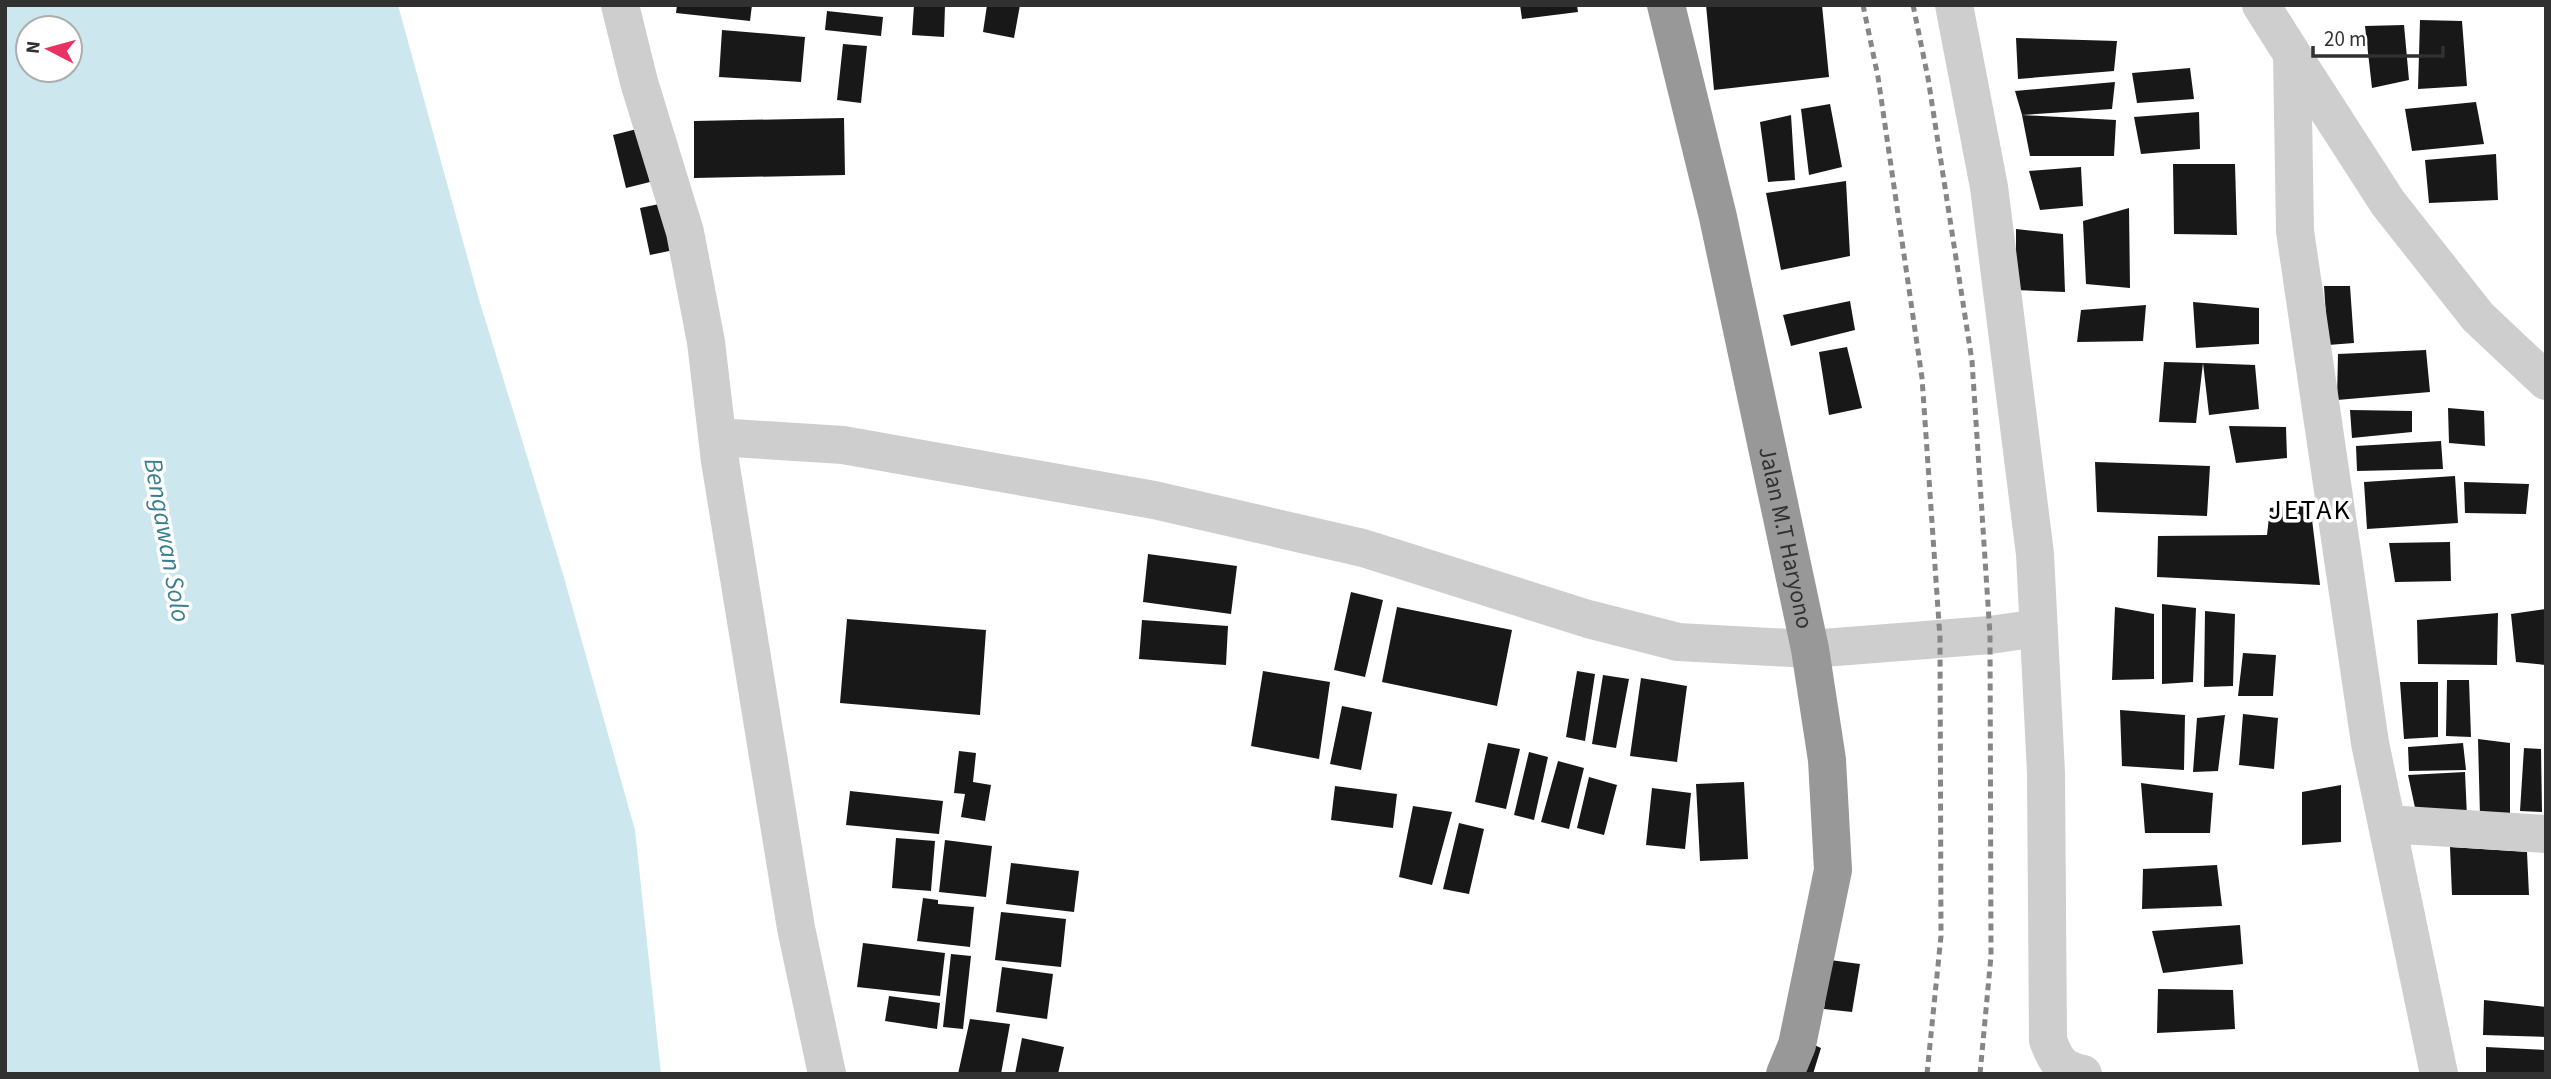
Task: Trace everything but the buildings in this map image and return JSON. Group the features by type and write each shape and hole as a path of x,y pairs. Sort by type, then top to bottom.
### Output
{"highway":[{"name":"Jalan M.T Haryono","path":"1666,5 1718,217 1810,649 1827,760 1833,870 1797,1045 1785,1074"}],"street":[{"path":"620,5 639,82 685,232 706,342 717,437 747,637 796,928 827,1074"},
{"path":"1954,5 1989,187 2035,554 2046,773 2048,1040 2056,1061 2083,1074"},
{"path":"2261,5 2388,203 2478,317 2546,381"},
{"path":"2292,54 2295,231 2370,743 2439,1074"},
{"path":"717,437 843,445 1154,500 1363,548 1588,619 1678,642 1810,649 1990,635 2038,628"},
{"path":"2387,824 2546,834"}],"water":[{"name":"Bengawan Solo","path":"5,5 398,5 478,296 563,574 635,830 661,1074 5,1074"}],"railway":[{"path":"1863,5 1878,77 1922,378 1940,638 1941,936 1927,1074"},
{"path":"1913,5 1928,78 1972,361 1990,635 1991,956 1980,1074"}],"district":[{"name":"JETAK","path":"2310,510"}]}
